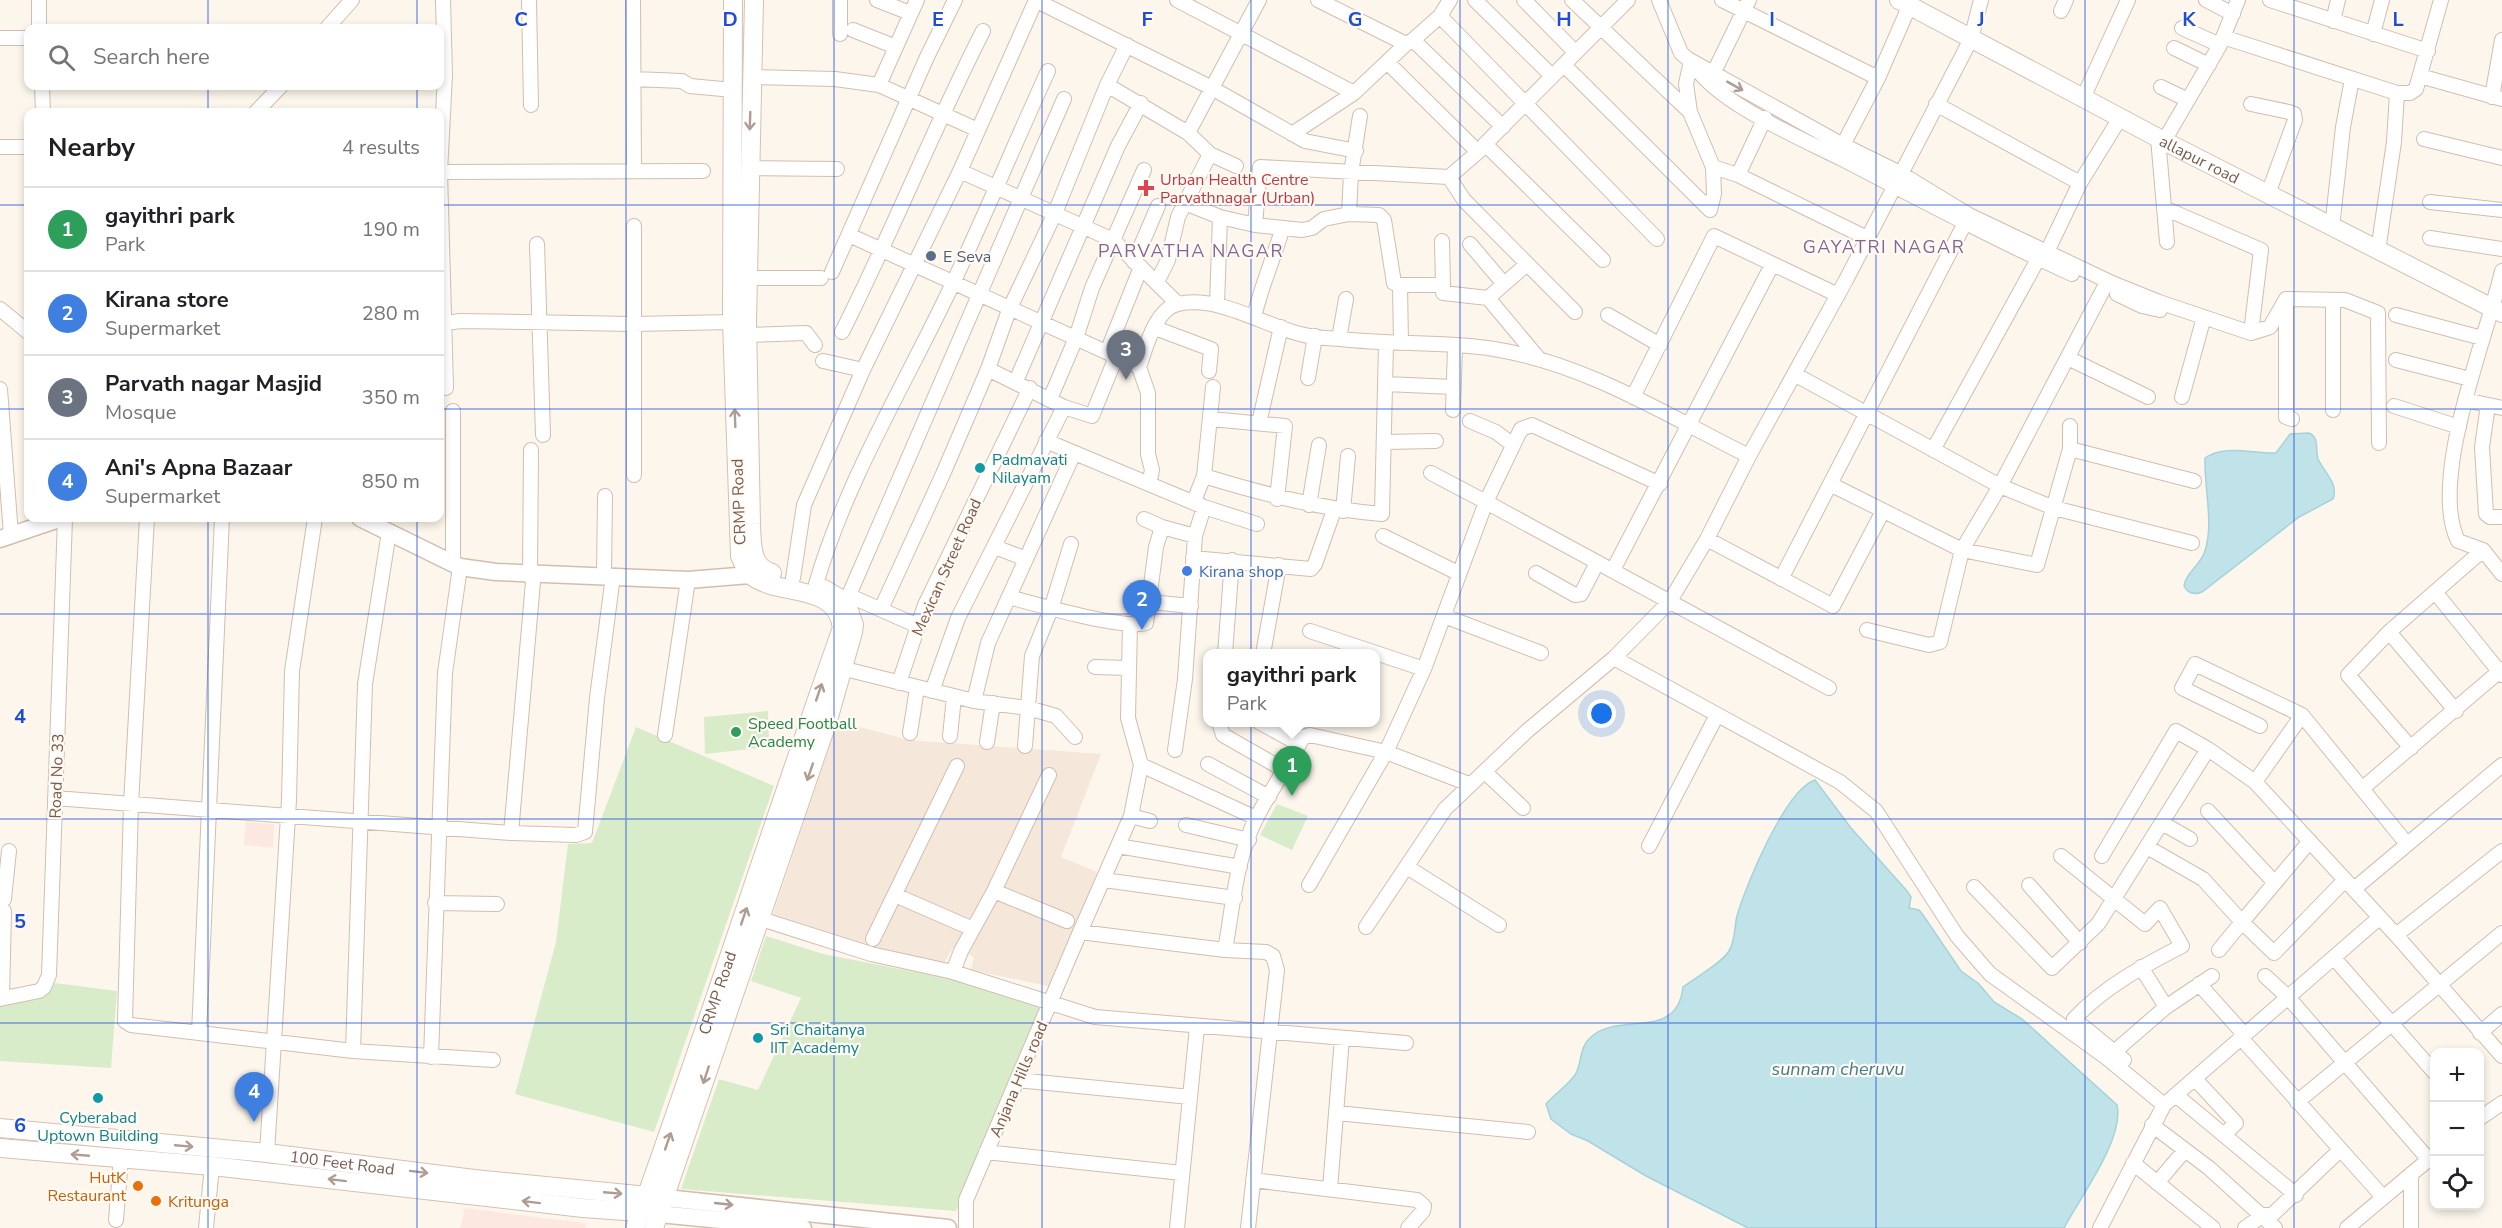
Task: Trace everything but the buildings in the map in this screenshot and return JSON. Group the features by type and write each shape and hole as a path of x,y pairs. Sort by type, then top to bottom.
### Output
{"main road":[{"name":"CRMP Road","path":"651,1213 842,628 841,617 834,606 811,593 766,584 750,575 740,556 732,322 733,0"},
{"name":"CRMP Road","path":"651,1213 828,720 854,625 848,599 816,584 764,571 757,564 752,550 747,278 754,0"},
{"name":"allapur road","path":"1907,2 1971,39 2120,118 2498,311"},
{"name":"100 Feet Road","path":"0,1128 267,1153 474,1179 651,1213"},
{"path":"18,1149 20,1130"},
{"name":"100 Feet Road","path":"0,1148 212,1166 583,1208 651,1213"}],"street":[{"path":"39,0 39,24"},
{"path":"331,24 352,0"},
{"path":"443,0 443,24"},
{"path":"529,0 531,105"},
{"path":"633,0 634,170"},
{"path":"840,0 847,32 896,46"},
{"path":"877,0 914,6 879,85"},
{"path":"747,278 826,275 849,235 955,0"},
{"path":"793,578 804,505 863,370 916,266 1036,0 1210,87 1305,141 1356,151"},
{"path":"1177,0 1354,93"},
{"path":"1188,133 1210,87 1258,0"},
{"path":"1318,0 1410,42 1503,127"},
{"path":"1292,134 1354,93 1440,16 1450,0"},
{"path":"1475,0 1552,76"},
{"path":"1524,0 1575,52"},
{"path":"1572,0 1690,112"},
{"path":"1659,0 1688,59 1700,77 1764,118 1969,215 2142,306 2204,317"},
{"path":"1722,0 1746,6 1878,78"},
{"path":"1366,927 1445,809 1469,784 1614,657 1670,601 1707,538 1749,456 1838,295 1971,39 1981,0"},
{"path":"2083,98 2128,0"},
{"path":"2206,0 2233,14"},
{"path":"2167,242 2161,139 2209,65 2222,41 2238,0"},
{"path":"2270,0 2288,3 2333,21 2428,51"},
{"path":"2333,21 2338,0"},
{"path":"2373,34 2382,0"},
{"path":"2182,28 2397,93 2410,93 2416,88 2442,0"},
{"path":"1255,225 1260,167 1449,177 1503,127 1623,2"},
{"path":"1843,146 1878,78 1907,2"},
{"path":"1713,74 1746,6"},
{"path":"1440,16 1657,238"},
{"path":"842,332 882,250 942,114 983,31"},
{"path":"0,38 24,38"},
{"path":"2420,76 2497,98 2502,40"},
{"path":"881,609 988,369 1009,310 1054,213 1107,85 1127,45"},
{"path":"2174,48 2209,65"},
{"path":"1564,65 1710,210 1714,195 1713,167 1690,112 1686,84 1688,59"},
{"path":"1688,59 1843,146 1965,224 2042,255 2251,333 2270,327 2286,299"},
{"path":"1388,63 1603,260"},
{"path":"816,584 830,537 851,487 953,282 1048,70"},
{"path":"752,77 835,79 879,85 978,130"},
{"path":"634,79 682,81 690,86 733,90"},
{"path":"2332,228 2343,128 2352,79"},
{"path":"1107,85 1188,133 1210,154 1236,166"},
{"path":"2161,87 2188,100"},
{"path":"42,90 43,108"},
{"path":"260,108 277,90"},
{"path":"441,108 442,90"},
{"path":"2378,251 2394,142 2397,93"},
{"path":"918,626 881,609 848,599 1064,99"},
{"path":"1016,381 1039,322 1118,146 1141,104"},
{"path":"1936,104 2080,183"},
{"path":"2251,104 2294,114 2295,120 2268,195"},
{"path":"1349,214 1351,173 1360,116"},
{"path":"1738,175 1764,118"},
{"path":"1933,450 2080,183 2120,118"},
{"path":"2424,139 2502,158"},
{"path":"0,147 24,147"},
{"path":"1157,282 1168,260 1178,217 1210,154"},
{"path":"1713,167 1738,175 1867,238"},
{"path":"748,168 837,169"},
{"path":"1050,399 1076,338 1092,288 1144,170"},
{"path":"444,172 703,171"},
{"path":"960,171 1113,240 1178,304"},
{"path":"1449,177 1464,200 1575,312"},
{"path":"2430,202 2502,210"},
{"path":"1185,203 1220,217 1282,230 1312,228 1324,219 1349,214 1374,213 1384,220 1394,283 1443,285"},
{"path":"988,369 1064,407 1094,416 1137,264 1158,206"},
{"path":"2164,208 2261,250 2251,333"},
{"path":"1217,305 1220,217"},
{"path":"1781,579 1832,485 1866,414 1965,224"},
{"path":"634,225 634,475"},
{"path":"1254,317 1260,288 1272,265 1282,230"},
{"path":"849,235 953,282 978,296 1139,367"},
{"path":"1633,397 1714,236 1838,295"},
{"path":"2430,238 2502,249"},
{"path":"1442,241 1443,293 1488,298 1539,359"},
{"path":"537,244 543,435"},
{"path":"1470,244 1504,284"},
{"path":"1488,298 1526,265"},
{"path":"1613,570 1690,427 1772,265"},
{"path":"2502,271 2498,311 2481,338 2465,400 2451,471 2451,528 2458,541 2483,550 2502,574"},
{"path":"1400,285 1401,343"},
{"path":"1867,630 1929,645 1940,642 1962,550 2000,486 2104,288"},
{"path":"1340,339 1346,299"},
{"path":"2286,299 2356,303 2378,313 2379,442"},
{"path":"2286,299 2286,417 2292,419"},
{"path":"2333,300 2333,410"},
{"path":"1149,484 1152,470 1149,454 1148,393 1139,367 1155,328 1166,310 1178,304 1217,305 1315,336 1386,344 1493,349 1539,359 1606,383 1749,456"},
{"path":"0,309 24,329"},
{"path":"1608,315 1660,345"},
{"path":"2396,315 2481,338"},
{"path":"2182,397 2204,317"},
{"path":"444,324 460,321 633,324 732,322"},
{"path":"0,326 16,323"},
{"path":"1259,423 1281,327"},
{"path":"1155,328 1211,349 1209,371"},
{"path":"747,335 806,333 815,345"},
{"path":"1308,378 1315,336"},
{"path":"1204,477 1309,505 1382,514 1386,344"},
{"path":"1453,410 1455,347"},
{"path":"444,356 446,388"},
{"path":"2068,358 2148,397"},
{"path":"2396,360 2470,379"},
{"path":"823,361 863,370"},
{"path":"1794,374 2000,486 2054,508 2192,543"},
{"path":"1385,384 1454,387"},
{"path":"1175,750 1185,679 1195,536 1204,477 1213,387"},
{"name":"Mexican Street Road","path":"899,683 925,605 1030,388"},
{"path":"0,389 6,537 52,522"},
{"path":"2465,400 2495,406 2481,447 2486,514 2490,517 2502,517"},
{"path":"2394,406 2459,428"},
{"path":"932,691 958,618 1064,407"},
{"path":"431,1057 445,673 457,565 453,411"},
{"path":"1211,419 1282,424 1286,430 1277,498"},
{"path":"1470,421 1496,432 1513,445"},
{"path":"1309,885 1386,752 1424,669 1486,502 1521,429 1532,425 1660,484"},
{"path":"1832,485 1962,550 2037,565 2070,449 2070,426"},
{"path":"1046,441 1199,504 1257,524"},
{"path":"1384,442 1436,441"},
{"path":"1309,505 1319,445"},
{"path":"2070,449 2194,481"},
{"path":"511,833 533,582 530,574 531,450"},
{"path":"974,701 988,643 1074,453"},
{"path":"1193,558 1232,560 1308,570 1314,567 1338,510 1348,456"},
{"path":"1431,473 1829,688"},
{"path":"56,798 511,833 576,835 585,832 609,576 605,496"},
{"path":"1707,538 1833,606 1883,511"},
{"path":"1144,519 1162,527 1195,536"},
{"name":"Road No 33","path":"1,998 39,991 44,987 49,975 64,522"},
{"path":"147,522 131,804 123,1010 125,1021 131,1025 353,1051 493,1060"},
{"path":"199,1033 222,522"},
{"path":"267,1153 287,817 292,671 314,522"},
{"path":"372,522 457,565 530,574 688,580 750,575"},
{"path":"1009,597 1051,609 1130,624 1146,623 1156,547 1162,527"},
{"path":"353,1051 365,684 389,532"},
{"path":"1383,536 1458,573"},
{"path":"1025,746 1032,656 1051,609 1071,544"},
{"path":"995,547 1026,560"},
{"path":"2411,748 2348,675 2389,632 2483,550"},
{"path":"1225,649 1232,560"},
{"path":"1536,573 1575,595 1581,594 1597,563"},
{"path":"1264,649 1279,565"},
{"path":"665,735 688,580"},
{"path":"2363,788 2501,672 2436,593"},
{"path":"1150,602 1191,606"},
{"path":"1444,616 1541,652"},
{"path":"1130,624 1128,718 1141,765 1256,818"},
{"path":"1310,631 1364,649"},
{"path":"2389,632 2456,711"},
{"path":"1380,654 1424,669"},
{"path":"1614,657 1840,782 1876,811 1958,936 1990,974 2107,1058 2164,1105"},
{"path":"2260,726 2182,688 2195,664 2302,715 2407,844"},
{"path":"1095,667 1128,668"},
{"path":"841,668 954,697 1029,708 1056,716 1075,737"},
{"path":"910,733 917,688"},
{"path":"950,736 954,697"},
{"path":"987,742 993,703"},
{"path":"1649,846 1717,715"},
{"path":"2254,782 2302,715"},
{"path":"1220,727 1223,735 1286,771"},
{"path":"1267,727 1299,744"},
{"path":"2102,856 2176,731 2244,771 2396,935 2439,987 2502,1056"},
{"path":"1225,950 1240,867 1256,818 1286,771 1303,737 1310,735 1386,752 1469,784"},
{"path":"1974,887 2052,968 2098,924 2208,749"},
{"path":"1208,764 1269,797"},
{"name":"Anjana Hills road","path":"966,1228 964,1206 1131,816 1141,765"},
{"path":"2147,847 2203,879 2241,922 2274,953 2349,885 2407,844 2502,765"},
{"path":"873,939 957,766"},
{"path":"1485,772 1523,808"},
{"path":"953,972 1049,775"},
{"path":"2208,811 2274,882"},
{"path":"1131,816 1150,821"},
{"path":"2162,823 2190,839"},
{"path":"1186,825 1249,840"},
{"path":"2219,950 2310,841"},
{"path":"1118,846 1240,867"},
{"path":"1,998 2,905 9,851"},
{"path":"2396,935 2502,851"},
{"path":"2061,856 2145,924 2160,908 2182,946 2141,967 2092,1000 2074,1019 2141,1074 2140,1086"},
{"path":"1407,867 1499,925"},
{"path":"1104,880 1235,898"},
{"path":"2029,885 2080,943"},
{"path":"994,891 1067,921"},
{"path":"895,895 973,929"},
{"path":"435,903 497,904"},
{"path":"758,918 871,954 953,972 1095,1017 1197,1028 1406,1043"},
{"path":"2100,1228 2164,1105 2196,1080 2379,918"},
{"path":"1080,932 1225,950 1266,952 1273,956 1277,970 1248,1228"},
{"path":"2297,1102 2502,933"},
{"path":"2334,958 2430,1068"},
{"path":"2141,967 2166,1007"},
{"path":"2114,1052 2166,1007 2212,976"},
{"path":"2265,976 2288,997 2344,1063 2431,1156"},
{"path":"2199,984 2242,1032 2242,1039 2383,1197"},
{"path":"2480,1033 2502,1014"},
{"path":"1177,1228 1197,1028"},
{"path":"1330,1189 1342,1038"},
{"path":"1017,1080 1190,1097"},
{"path":"2196,1080 2236,1123 2224,1135"},
{"path":"2177,1096 2296,1194"},
{"path":"2484,1115 2502,1102"},
{"path":"1337,1113 1528,1132"},
{"path":"2152,1125 2263,1215 2275,1228"},
{"path":"2157,1183 2185,1150"},
{"path":"2245,1228 2263,1215 2272,1215 2340,1150"},
{"path":"986,1152 1182,1173"},
{"path":"116,1220 121,1158"},
{"path":"2347,1228 2430,1159"},
{"path":"2133,1163 2213,1228"},
{"path":"206,1228 212,1166"},
{"path":"2411,1174 2411,1228"},
{"path":"1253,1180 1422,1202 1423,1211 1408,1228"},
{"path":"651,1213 748,1225 803,1228"},
{"path":"651,1213 948,1228"}],"shaded area":[{"path":"838,721 909,740 1101,754 1061,857 1097,872 1053,987 971,970 974,957 953,948 944,963 855,944 772,917"},
{"path":"246,822 274,824 273,848 244,845"},
{"path":"465,1208 586,1223 585,1228 460,1228"}],"green space":[{"name":"Speed Football Academy","path":"768,711 769,747 705,754 704,717"},
{"path":"636,727 774,786 654,1132 515,1094 556,942 568,844 592,843"},
{"path":"1277,804 1308,816 1292,850 1260,835"},
{"path":"766,936 823,954 956,980 1042,1006 956,1211 681,1189 719,1079 758,1090 801,998 751,981"},
{"path":"55,983 117,991 111,1068 0,1061 0,1005 45,994"}],"water":[{"path":"2309,433 2315,438 2318,459 2334,488 2333,499 2299,517 2202,592 2194,594 2187,591 2184,586 2185,581 2203,556 2208,540 2209,517 2205,458 2221,451 2276,453 2290,434"},
{"name":"sunnam cheruvu","path":"1815,780 1851,828 1907,891 1911,897 1909,908 1919,910 1961,971 1979,984 1994,1002 2022,1019 2117,1105 2118,1119 2108,1151 2064,1228 1748,1228 1646,1176 1588,1141 1571,1134 1551,1119 1546,1104 1575,1075 1583,1049 1591,1037 1616,1026 1659,1020 1670,1014 1678,1004 1683,987 1726,956 1733,942 1737,916 1742,902 1768,840 1791,801 1803,787"}],"place":[{"name":"Urban Health Centre Parvathnagar (Urban)","path":"1146,188"},
{"name":"E Seva","path":"931,256"},
{"name":"Parvath nagar Masjid","path":"1126,380"},
{"name":"Padmavati Nilayam","path":"980,468"},
{"name":"Kirana shop","path":"1187,571"},
{"name":"Kirana store","path":"1142,630"},
{"name":"Speed Football Academy","path":"736,732"},
{"name":"gayithri park","path":"1292,796"},
{"name":"Sri Chaitanya IIT Academy","path":"758,1038"},
{"name":"Cyberabad Uptown Building","path":"98,1098"},
{"name":"Ani's Apna Bazaar","path":"254,1122"},
{"name":"HutK Restaurant","path":"138,1186"},
{"name":"Kritunga","path":"156,1201"}],"district":[{"name":"GAYATRI NAGAR","path":"1884,247"},
{"name":"PARVATHA NAGAR","path":"1191,251"}]}
